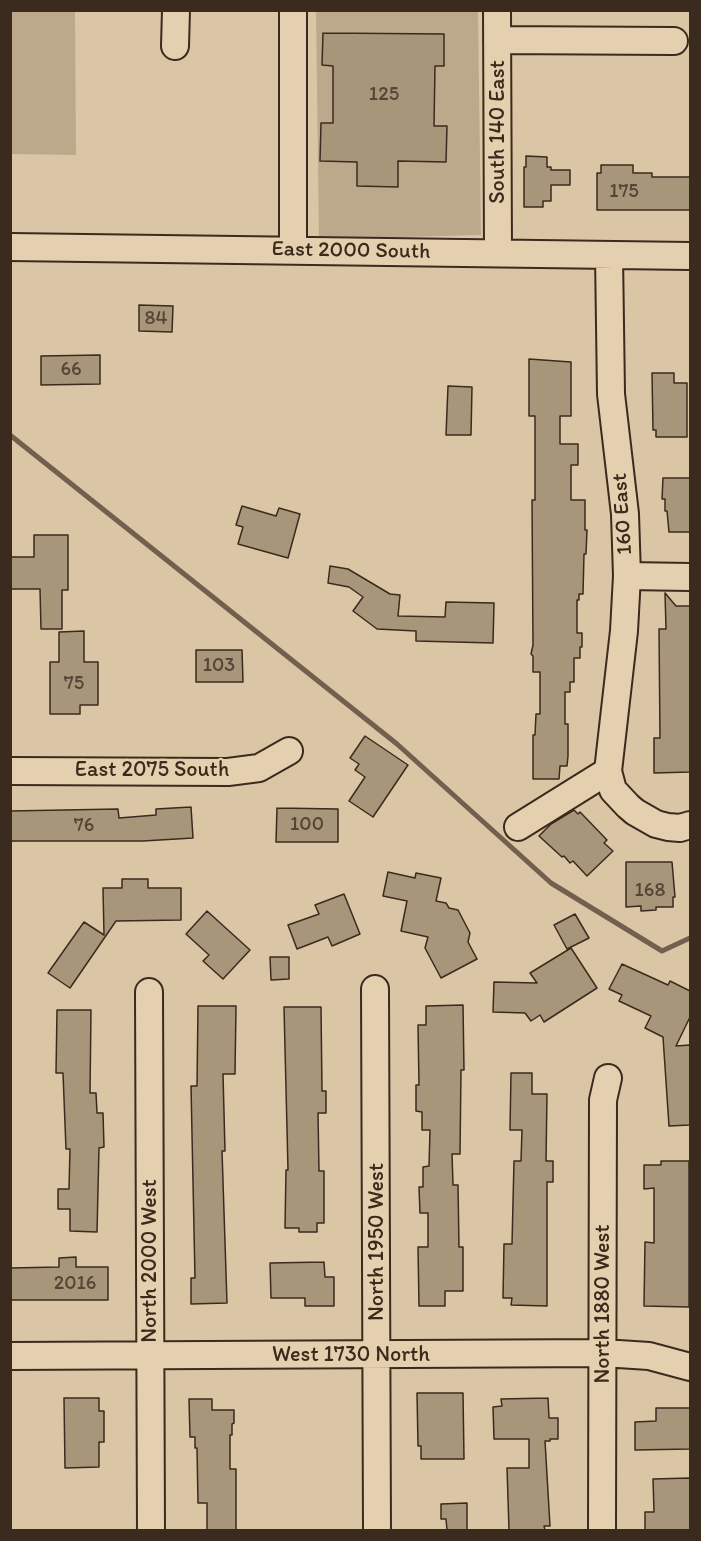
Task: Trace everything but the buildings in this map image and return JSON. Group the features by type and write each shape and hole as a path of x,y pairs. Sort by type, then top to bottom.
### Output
{"street":[{"path":"175,46 176,10"},
{"path":"293,10 293,250"},
{"name":"South 140 East","path":"497,10 498,253"},
{"path":"497,40 674,41"},
{"name":"East 2000 South","path":"10,247 690,256"},
{"name":"160 East","path":"608,771 624,631 627,576 624,505 611,394 609,255"},
{"path":"627,576 690,578"},
{"name":"East 2075 South","path":"10,771 228,772 259,768 290,751"},
{"path":"518,827 608,771 613,790 627,806 656,824 680,828 690,825"},
{"name":"North 1950 West","path":"375,989 377,1530"},
{"name":"North 2000 West","path":"149,992 151,1530"},
{"name":"North 1880 West","path":"603,1530 603,1100 608,1078"},
{"name":"West 1730 North","path":"10,1356 603,1353 649,1356 690,1367"}],"shaded area":[{"path":"11,10 75,11 76,155 11,154"},
{"path":"316,11 478,11 481,235 319,239","holes":["323,33 372,34 395,57 396,34 444,34 444,66 435,66 434,126 447,126 446,162 398,161 398,187 357,186 357,162 320,161 321,123 333,123 333,66 322,65"]}],"waterway":[{"path":"10,435 397,744 551,883 662,951 690,938"}]}
